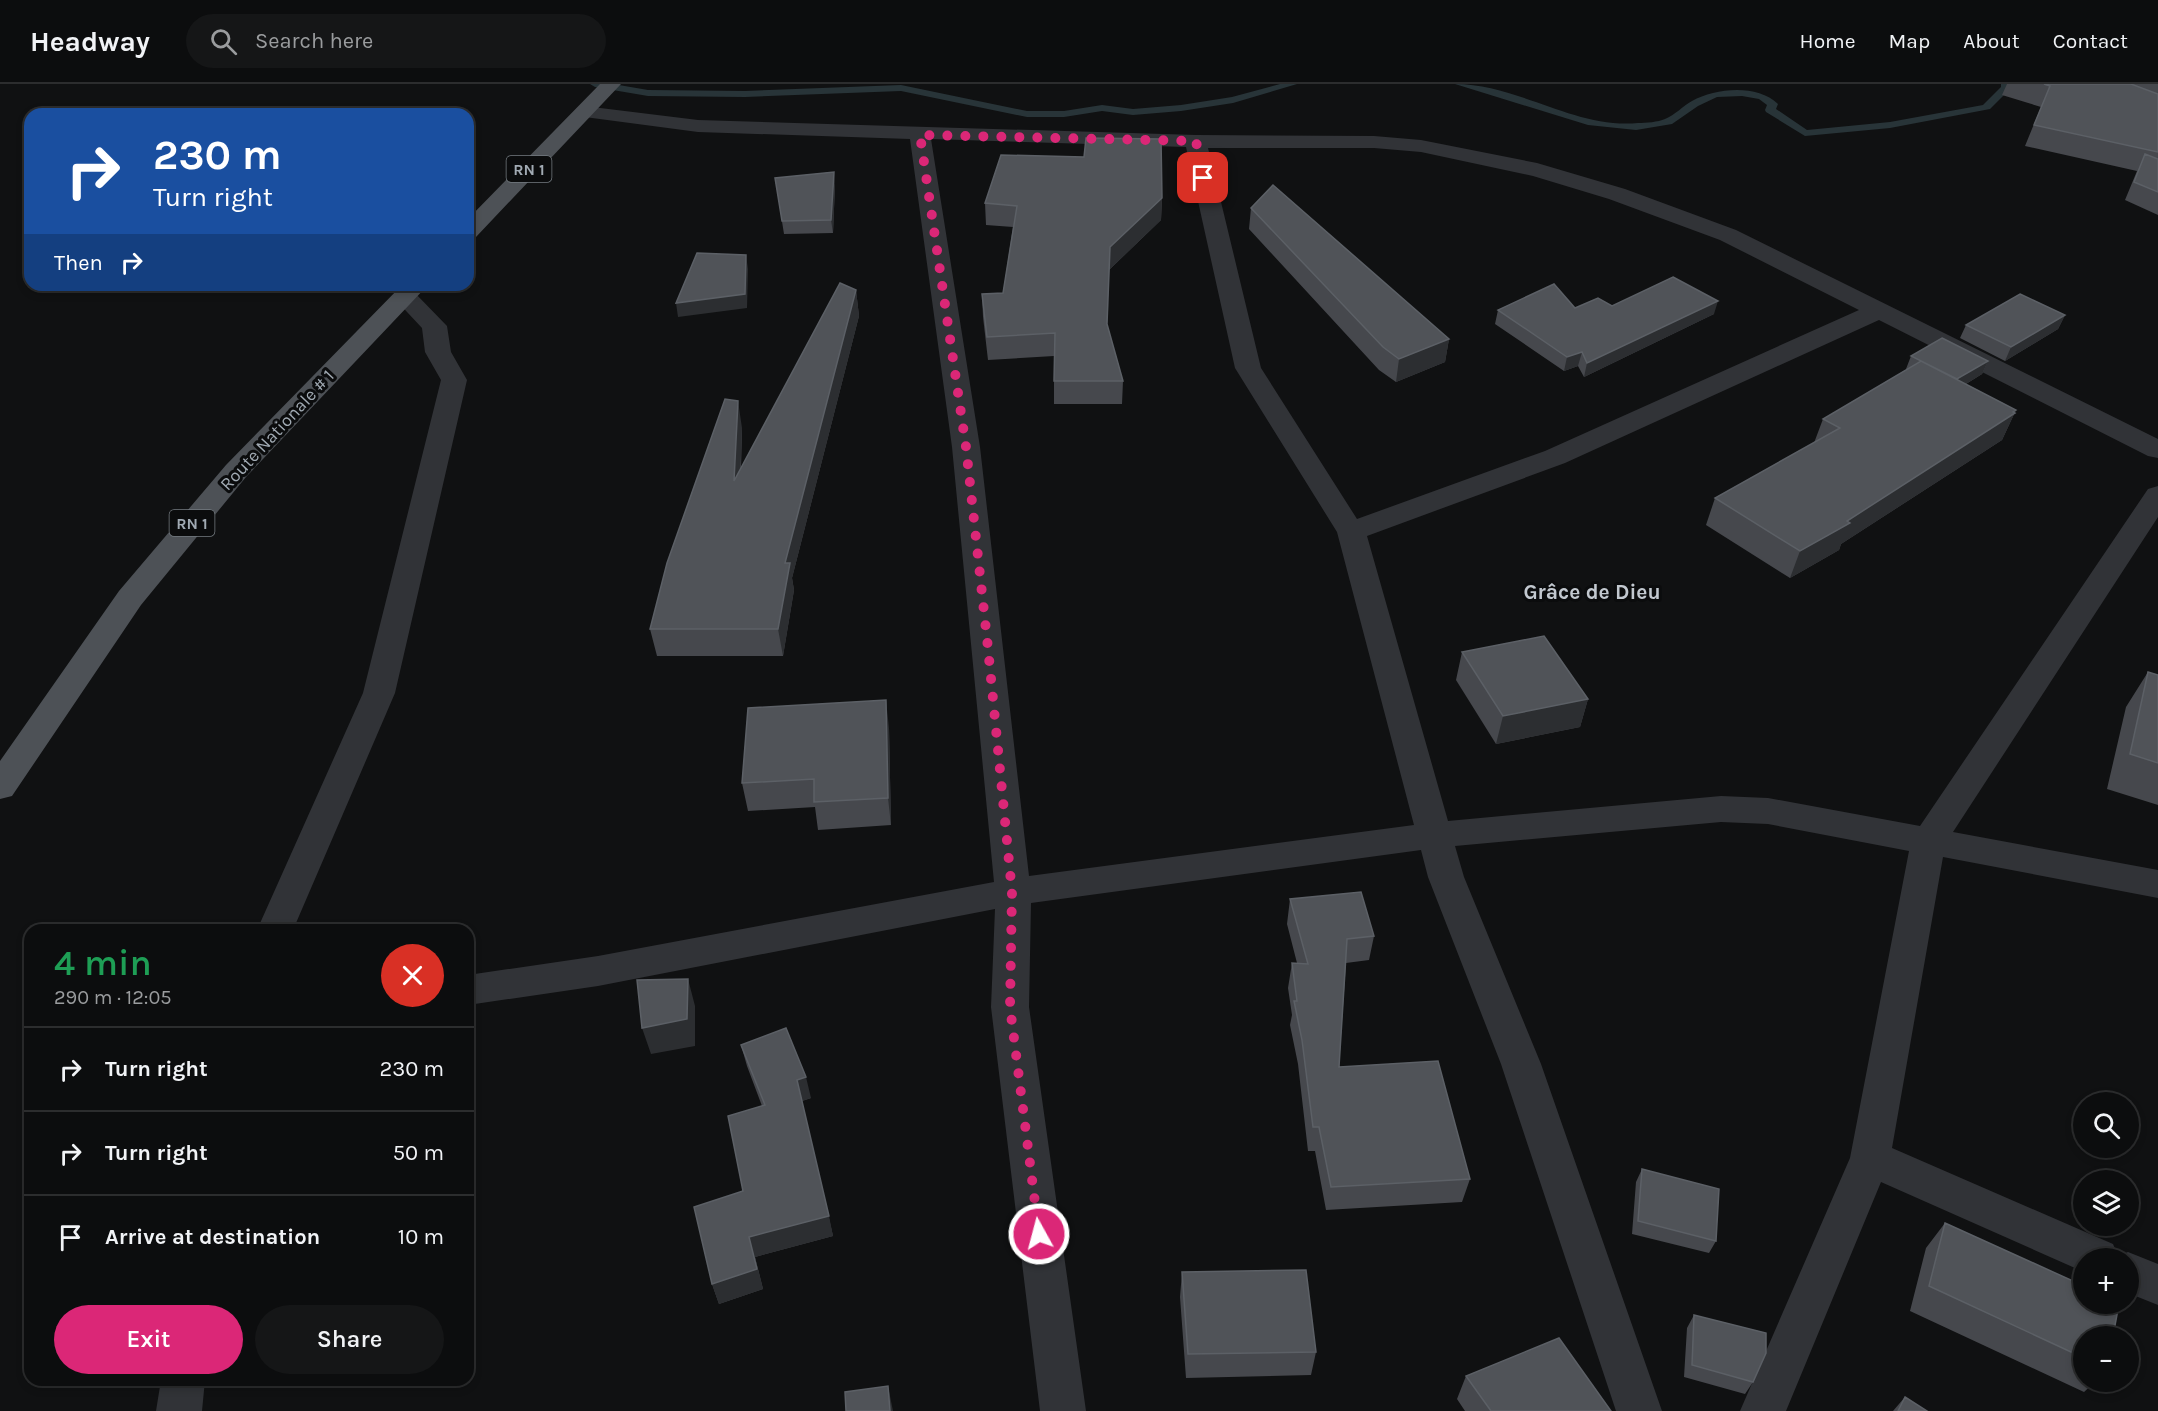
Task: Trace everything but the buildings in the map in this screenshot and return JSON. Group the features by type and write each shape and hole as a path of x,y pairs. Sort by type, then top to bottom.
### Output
{"main road":[{"name":"RN 1","path":"474,226 611,84"},
{"name":"Route Nationale # 1","path":"0,787 130,598 236,471 411,291"}],"street":[{"path":"587,109 698,126 920,135 1374,142 1421,146 1537,170 1617,194 1728,235 2158,450"},
{"path":"920,135 966,447 1012,892 1010,1007 1064,1411"},
{"path":"1196,141 1211,215 1248,368 1351,532 1446,877 1521,1064 1639,1411"},
{"path":"278,924 379,693 454,380 438,352 434,326 411,291"},
{"path":"1351,532 1555,457 1878,311"},
{"path":"1763,1411 1870,1158 1928,842 2158,495"},
{"path":"474,989 598,972 1012,892 1434,835 1721,809 1768,811 2158,884"},
{"path":"1870,1158 2075,1248"},
{"path":"2139,1277 2158,1285"},
{"path":"179,1411 182,1386"}],"waterway":[{"path":"595,84 648,93 745,94 901,88 1027,114 1064,114 1102,108 1133,112 1181,108 1233,100 1292,84"},
{"path":"1460,84 1517,98 1592,123 1636,127 1668,122 1694,104 1715,94 1742,93 1762,97 1773,104 1770,110 1805,133 1890,125 1986,107 2006,88 2006,84"}],"district":[{"name":"Grâce de Dieu","path":"1592,592"}],"route":[{"path":"1039,1234 1010,1007 1012,892 988,648 966,447 920,135 1196,141 1203,178"}]}
